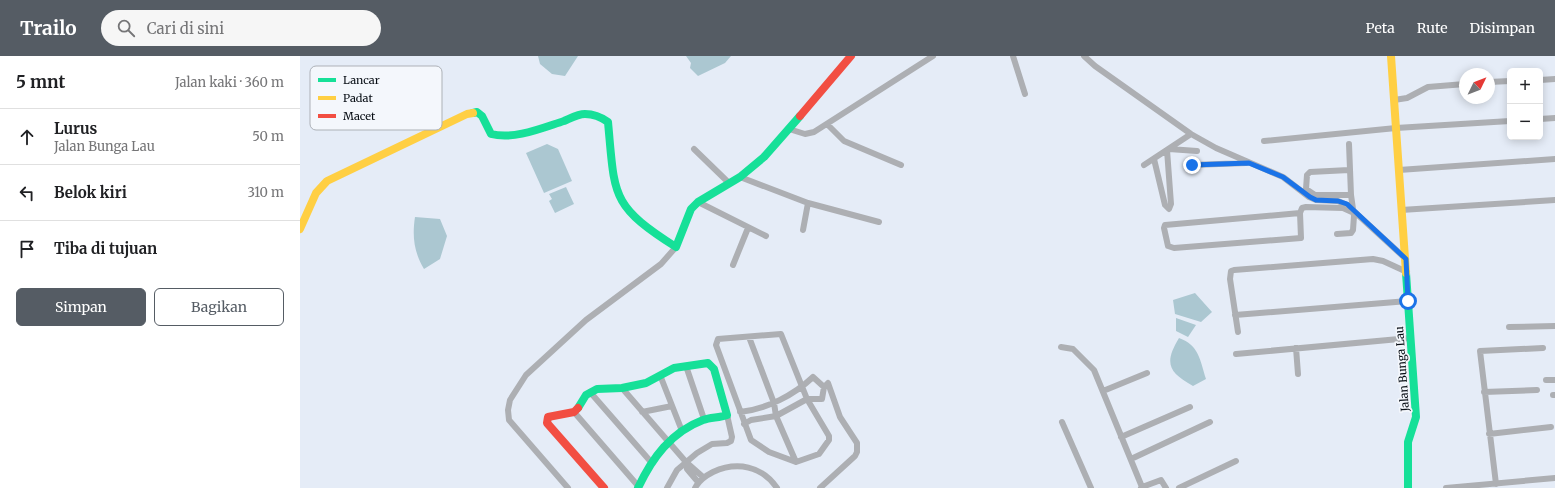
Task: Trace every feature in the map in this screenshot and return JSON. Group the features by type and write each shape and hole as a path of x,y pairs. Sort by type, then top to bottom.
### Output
{"street":[{"path":"568,488 509,420 508,410 510,400 526,375 586,320 661,264 676,247 691,209 698,202 740,177 764,157 850,56"},
{"path":"789,129 808,134 828,125 933,56"},
{"path":"1013,56 1025,94"},
{"path":"1084,56 1191,134 1216,148 1283,177 1316,200 1338,201 1353,211 1406,259"},
{"name":"Jalan Bunga Lau","path":"1391,56 1416,417 1408,442 1407,486"},
{"path":"1543,80 1555,79"},
{"path":"1495,82 1507,81"},
{"path":"1394,100 1407,98 1428,87 1459,84"},
{"path":"442,126 467,114 477,112 482,116 491,134 498,137 523,133 583,114 600,116 608,122 616,194 626,210 655,234 676,247"},
{"path":"1543,119 1555,118"},
{"path":"1264,141 1396,128 1507,121"},
{"path":"828,125 844,140 901,166"},
{"path":"300,229 316,193 327,181 434,130"},
{"path":"1144,165 1191,134"},
{"path":"1337,234 1352,232 1353,211 1349,170 1349,144"},
{"path":"694,149 729,183"},
{"path":"1168,150 1197,151"},
{"path":"1154,159 1165,205 1169,209 1171,204 1168,150"},
{"path":"1399,170 1555,159"},
{"path":"1192,165 1249,163"},
{"path":"1349,170 1309,172 1306,176 1306,189 1315,195 1351,195"},
{"path":"740,177 808,203 879,222"},
{"path":"1402,210 1555,200"},
{"path":"698,202 766,236"},
{"path":"803,230 808,203"},
{"path":"1300,213 1165,225 1164,228 1168,246 1174,248 1301,238 1300,213 1302,208 1334,207 1353,211"},
{"path":"733,265 748,228"},
{"path":"1238,332 1234,315 1230,279 1231,273 1234,270 1373,259 1383,261 1406,272"},
{"path":"1234,315 1408,301"},
{"path":"1509,326 1555,326"},
{"path":"781,334 807,399 829,436 829,440 819,454 796,462 769,452 751,440 716,345 718,338 749,337 781,334"},
{"path":"749,337 774,403 776,416 796,462"},
{"path":"1236,354 1410,338"},
{"path":"1061,347 1073,349 1092,366 1142,488 1161,480 1166,488"},
{"path":"1296,348 1298,374"},
{"path":"1496,484 1480,351 1543,348"},
{"path":"604,488 547,423 550,416 574,412 579,407 586,395 597,389 622,388 646,383 674,368 708,363 711,365 727,415 732,437 731,441 705,447 676,470 667,488"},
{"path":"686,366 704,419"},
{"path":"1103,391 1147,373"},
{"path":"660,375 682,431"},
{"path":"740,412 774,403 803,387 813,377 824,387"},
{"path":"1546,380 1555,380"},
{"path":"744,424 751,420 776,416 807,399 822,399 824,387 828,383 840,417 857,443 858,448 855,456 820,488"},
{"path":"622,388 686,462 703,477"},
{"path":"1484,392 1537,390"},
{"path":"590,392 651,462"},
{"path":"642,412 672,406"},
{"path":"1121,437 1190,407"},
{"path":"574,412 639,487 651,462 668,442 682,431 704,419 727,415"},
{"path":"1062,422 1091,488"},
{"path":"1131,459 1210,422"},
{"path":"1489,434 1551,427"},
{"path":"1178,488 1236,461"},
{"path":"686,462 687,469 696,485 703,477 722,468 743,466 761,472 771,479 777,488"},
{"path":"1446,488 1473,487 1555,478"}],"water":[{"path":"538,56 578,56 565,76 552,74 540,64"},
{"path":"686,56 731,56 725,63 698,76 690,68 691,63"},
{"path":"547,144 558,149 572,181 544,193 526,153"},
{"path":"566,187 574,204 555,213 549,201 552,199 549,194"},
{"path":"415,217 440,219 447,236 440,259 424,269 416,250 414,231"},
{"path":"1195,293 1212,312 1201,322 1175,314 1173,300"},
{"path":"1176,318 1196,325 1188,337 1176,331"},
{"path":"1179,338 1186,341 1195,349 1206,379 1193,386 1178,376 1171,366 1171,354"}],"traffic: fast":[{"path":"473,113 477,112 482,116 491,134 500,135 528,132 547,127 582,114 594,115 605,120 608,122 615,183 627,209 654,233 676,247 691,209 698,202 740,177 764,157 800,116"},
{"path":"1406,273 1416,417 1408,442 1408,488"},
{"path":"578,408 586,395 597,389 622,388 646,383 674,368 708,363 714,369 727,415 703,420 681,431 656,456 638,488"}],"traffic: slow":[{"path":"1391,56 1406,273"},
{"path":"442,126 467,114 473,113"},
{"path":"300,229 316,193 327,181 434,130"}],"traffic: jam":[{"path":"800,116 851,56"},
{"path":"578,408 574,412 548,417 547,423 604,488"}],"route":[{"path":"1192,165 1249,163 1283,177 1316,200 1338,201 1347,204 1406,259 1408,301"}]}
